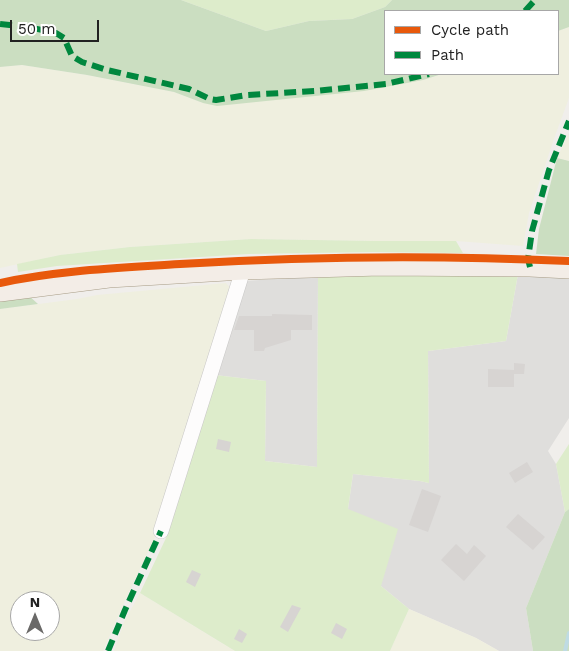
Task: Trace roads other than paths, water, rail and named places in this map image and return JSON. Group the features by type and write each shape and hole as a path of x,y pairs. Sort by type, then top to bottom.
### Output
{"main road":[{"path":"0,292 109,278 243,270 380,266 569,269"}],"lane":[{"path":"162,530 243,270"}],"waterway":[{"path":"565,651 569,633"}]}
